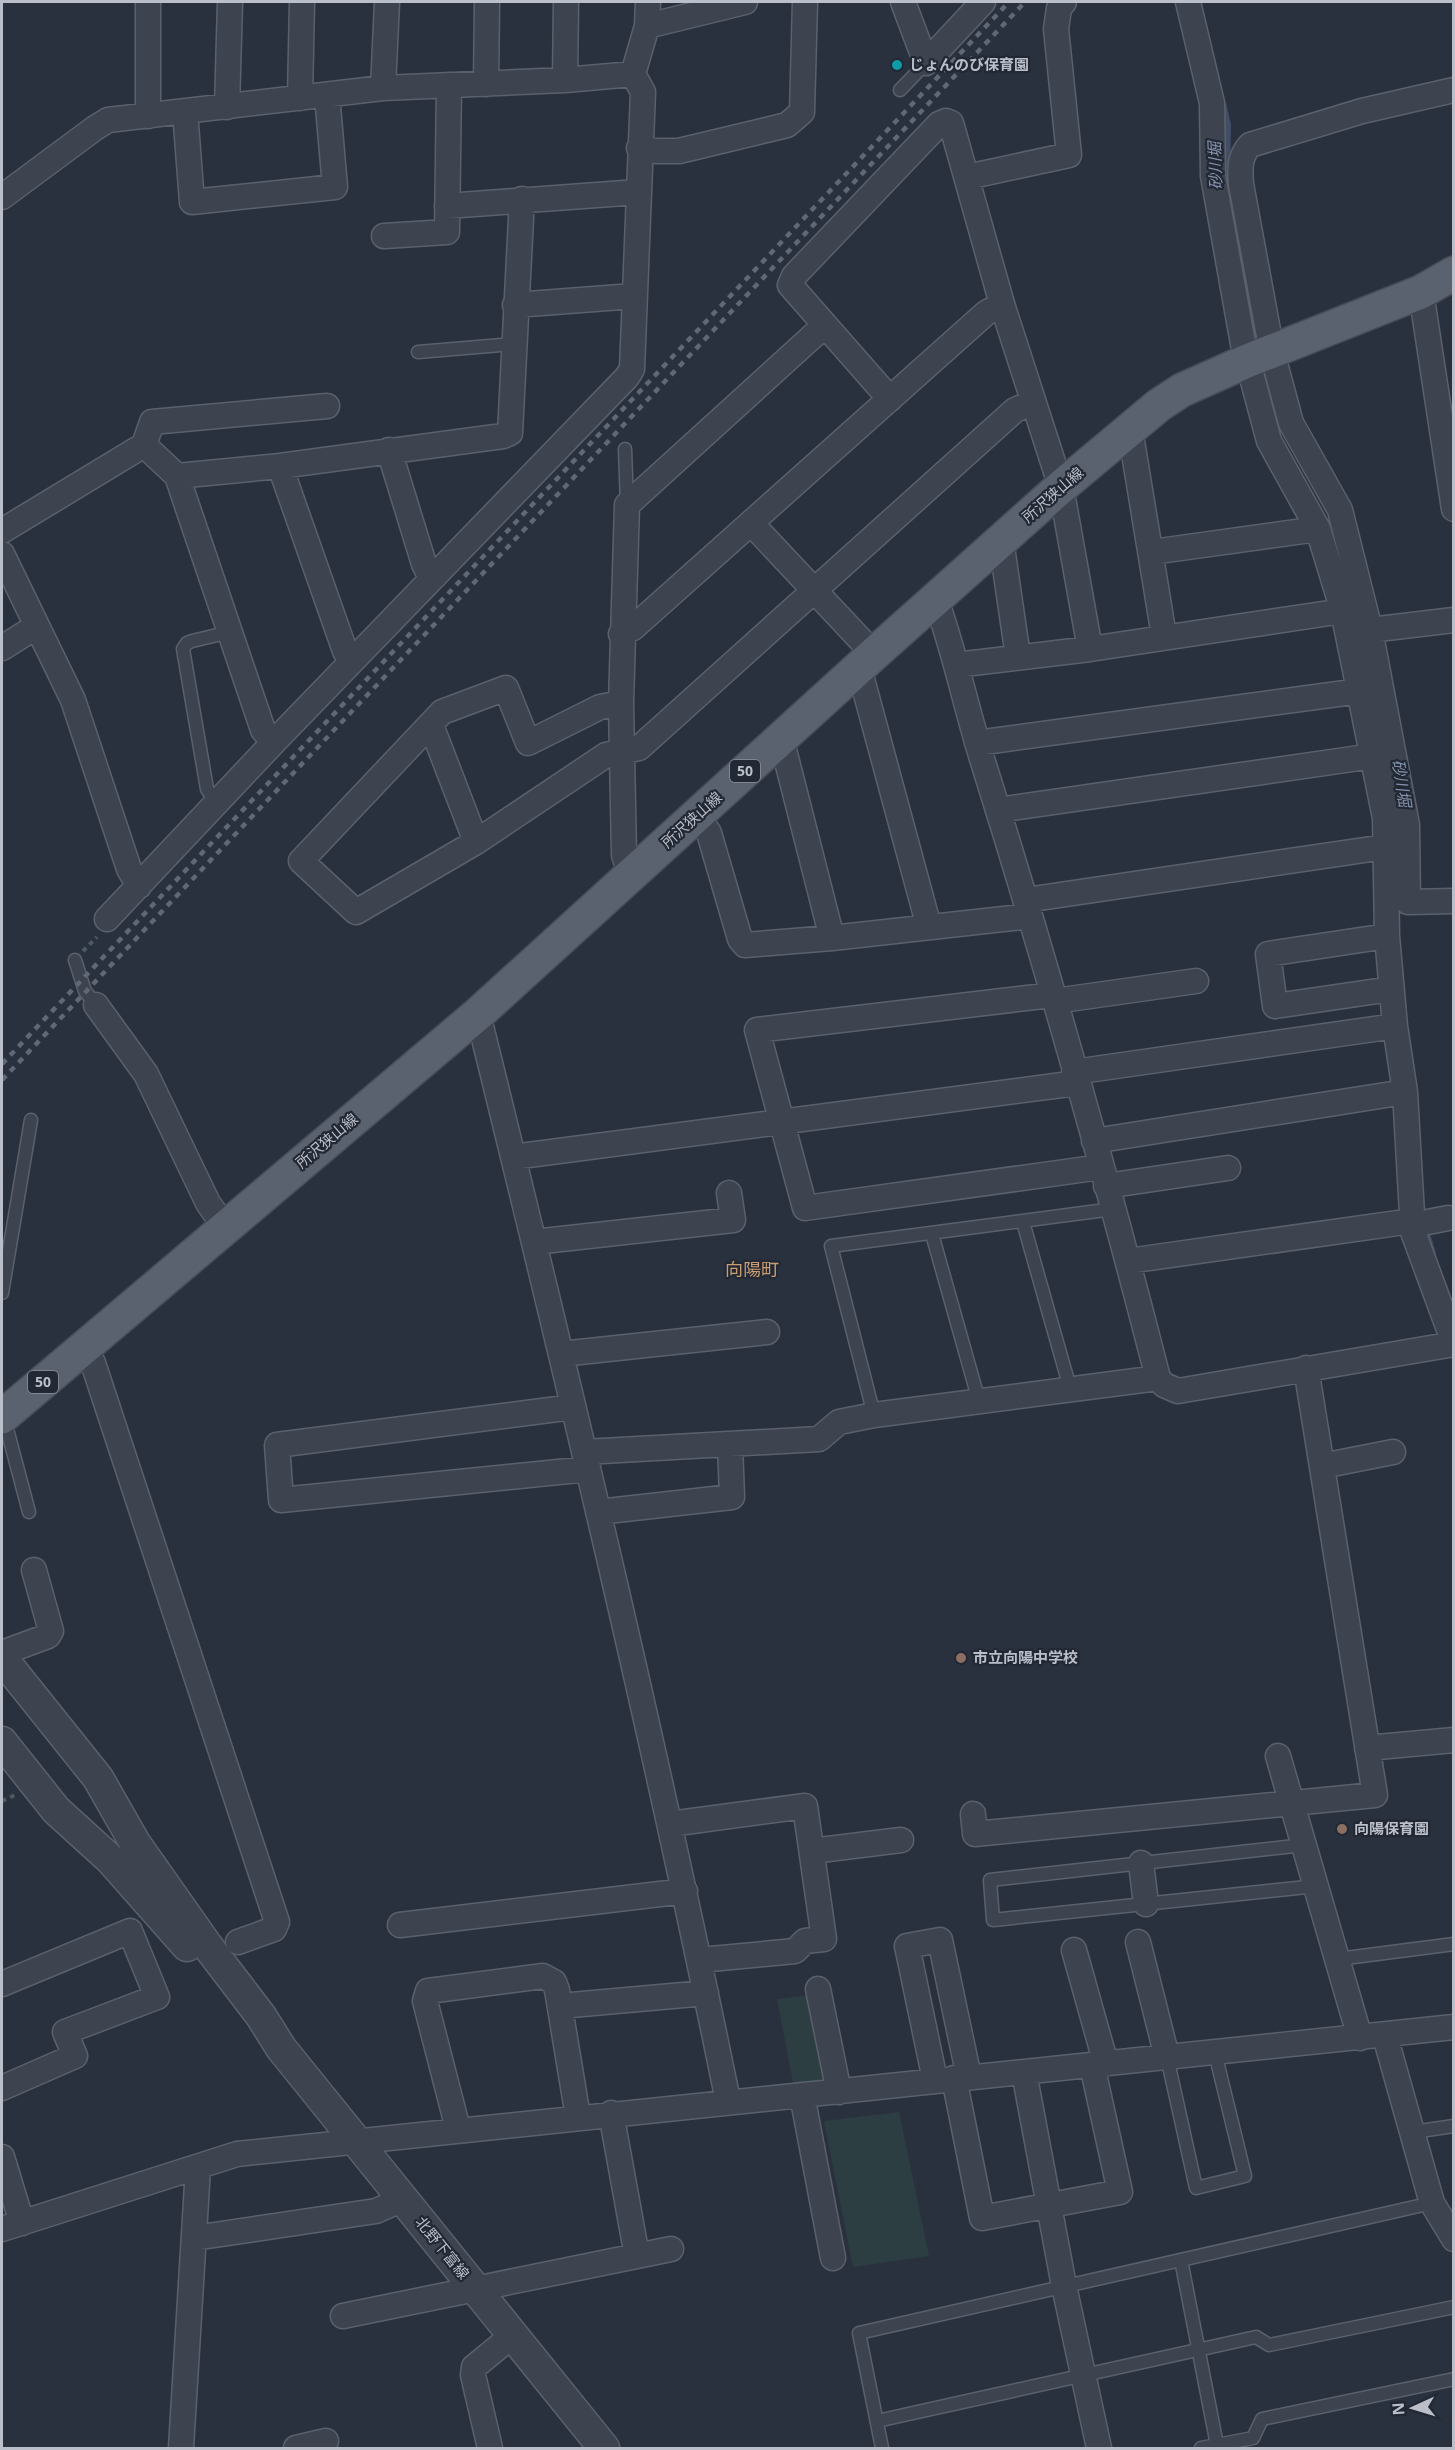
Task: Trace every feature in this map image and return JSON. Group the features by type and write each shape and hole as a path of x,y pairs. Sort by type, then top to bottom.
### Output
{"main road":[{"name":"所沢狭山線","path":"2,1418 478,1014 1001,540 1159,405 1182,390 1259,356 1421,292 1454,273"}],"street":[{"path":"148,2 148,116"},
{"path":"227,106 230,2"},
{"path":"300,98 302,2"},
{"path":"383,88 387,2"},
{"path":"486,84 487,2"},
{"path":"565,80 566,2"},
{"path":"107,919 274,742 627,377 632,369 643,92 633,74 647,26 648,2"},
{"path":"647,26 745,2"},
{"path":"639,148 680,151 787,126 802,112 805,2"},
{"path":"903,2 926,63 983,2"},
{"path":"967,177 1069,155 1056,28 1059,8 1064,2"},
{"path":"936,600 1054,998 1128,1261 1158,1378 1164,1385 1178,1391 1454,1343 1413,1232 1405,1092 1395,1026 1387,936 1407,825 1370,630 1340,510 1291,423 1259,356 1213,176 1212,103 1188,2"},
{"path":"2,197 108,120 383,88 565,80 633,74"},
{"path":"384,236 447,232 448,86"},
{"path":"1454,90 1362,111 1250,145 1243,153 1240,165 1269,441 1318,529 1343,611 1385,818 1385,847 1396,878 1408,902 1454,901"},
{"path":"185,111 192,202 335,187 327,95"},
{"path":"890,399 790,285 791,280 939,124 946,121 951,123 1002,304 1061,488 1090,649"},
{"path":"447,206 638,192"},
{"path":"177,476 280,466 502,436 510,433 522,200"},
{"path":"1421,292 1446,405 1454,509"},
{"path":"515,305 634,296"},
{"path":"621,634 633,628 986,313 1002,304"},
{"path":"631,876 624,855 621,703 621,634 627,505 825,326"},
{"path":"621,703 600,707 528,743 506,688 442,712 301,861 356,912 476,842 606,755 639,748 1015,410 1033,402"},
{"path":"2,531 144,445 152,422 327,406"},
{"path":"1130,429 1164,636"},
{"path":"144,445 177,476 263,730 274,742"},
{"path":"389,450 424,564 427,570 435,576"},
{"path":"280,466 345,651 352,661"},
{"path":"751,523 814,591 866,661 929,927"},
{"path":"1152,552 1318,529"},
{"path":"1001,540 1018,657"},
{"path":"2,554 73,700 129,868 139,886"},
{"path":"956,665 1090,649 1164,636 1343,611"},
{"path":"1370,630 1454,620"},
{"path":"2,648 37,626"},
{"path":"977,743 1360,691"},
{"path":"431,725 476,842"},
{"path":"781,738 832,938"},
{"path":"998,810 1372,756"},
{"path":"697,816 709,833 742,943 749,945 929,927 1385,847"},
{"path":"1387,936 1268,954 1275,1006 1391,989"},
{"path":"1196,981 757,1030 805,1208 1104,1177 1228,1168"},
{"path":"96,1005 146,1074 208,1203 225,1227"},
{"path":"478,1014 561,1354 670,1824 728,2101"},
{"path":"513,1157 781,1122 1076,1078 1395,1026"},
{"path":"1094,1141 1405,1092"},
{"path":"534,1242 733,1220 729,1193"},
{"path":"1128,1261 1412,1221 1418,1224 1448,1218"},
{"path":"561,1354 767,1332"},
{"path":"85,1347 93,1363 277,1922 274,1929 238,1942"},
{"path":"973,1814 975,1834 1375,1795 1306,1368"},
{"path":"573,1407 277,1445 281,1500 730,1443 819,1438 839,1422 874,1415 1158,1378"},
{"path":"598,1512 732,1497 730,1443"},
{"path":"1322,1466 1393,1452"},
{"path":"2,1653 48,1636 51,1631 34,1570"},
{"path":"2,1658 98,1778 135,1843 206,1944 261,2016 281,2048"},
{"path":"1367,1748 1454,1740"},
{"path":"2,1742 56,1810 111,1860 255,2023 281,2048"},
{"path":"1278,1756 1360,2038"},
{"path":"670,1824 805,1806 824,1939 805,1941 795,1951 700,1960"},
{"path":"812,1851 901,1840"},
{"path":"1141,1863 1146,1904"},
{"path":"400,1925 685,1891"},
{"path":"2,1984 130,1931 157,1997 65,2032 75,2056 2,2088"},
{"path":"953,2078 907,1946 940,1940 953,2078 982,2218 1120,2192 1099,2065 1074,1950"},
{"path":"1138,1942 1167,2057"},
{"path":"458,2129 425,2001 428,1991 543,1976 554,1982 560,2006 578,2117"},
{"path":"818,1989 839,2092"},
{"path":"560,2006 706,1993"},
{"path":"2,2157 12,2226 237,2154 458,2129 839,2092 953,2078 1385,2036 1454,2027"},
{"path":"1385,2036 1432,2203 1454,2239"},
{"name":"北野下富線","path":"281,2048 604,2448"},
{"path":"1024,2072 1099,2448"},
{"path":"802,2095 833,2258"},
{"path":"611,2114 637,2256"},
{"path":"181,2448 198,2168"},
{"path":"194,2238 376,2211 403,2199"},
{"path":"343,2316 671,2250"},
{"path":"490,2448 473,2374 474,2367 513,2335"},
{"path":"296,2448 326,2440"}],"lane":[{"path":"900,90 926,63"},
{"path":"418,352 514,344"},
{"path":"625,449 627,505"},
{"path":"217,804 207,789 183,650 187,643 192,641 230,632"},
{"path":"75,960 86,991 96,1005"},
{"path":"2,1293 7,1221 31,1120"},
{"path":"874,1415 831,1246 1113,1209"},
{"path":"1023,1222 1070,1388"},
{"path":"932,1234 979,1401"},
{"path":"2,1418 29,1512"},
{"path":"1304,1845 990,1880 993,1920 1316,1886"},
{"path":"1338,1959 1454,1944"},
{"path":"1167,2057 1196,2188 1245,2176 1215,2053"},
{"path":"1413,2132 1454,2126"},
{"path":"882,2448 859,2333 1432,2203"},
{"path":"1181,2260 1217,2445"},
{"path":"877,2421 1256,2337 1269,2345 1454,2307"},
{"path":"1201,2448 1254,2443 1262,2419 1454,2379"}],"path":[{"path":"75,960 105,930 107,919"}],"shaded area":[{"path":"811,1995 831,2084 794,2088 777,1999"},
{"path":"899,2112 929,2256 853,2267 824,2121"}],"waterway":[{"name":"砂川堀","path":"1223,103 1228,125 1227,178 1253,331"},
{"name":"砂川堀","path":"1427,1233 1433,1254"}],"railway":[{"path":"2,1064 1009,2"},
{"path":"2,1080 1025,2"}],"place":[{"name":"じょんのび保育園","path":"897,65"},
{"name":"市立向陽中学校","path":"961,1658"},
{"name":"向陽保育園","path":"1342,1829"}],"district":[{"name":"向陽町","path":"752,1270"}]}
